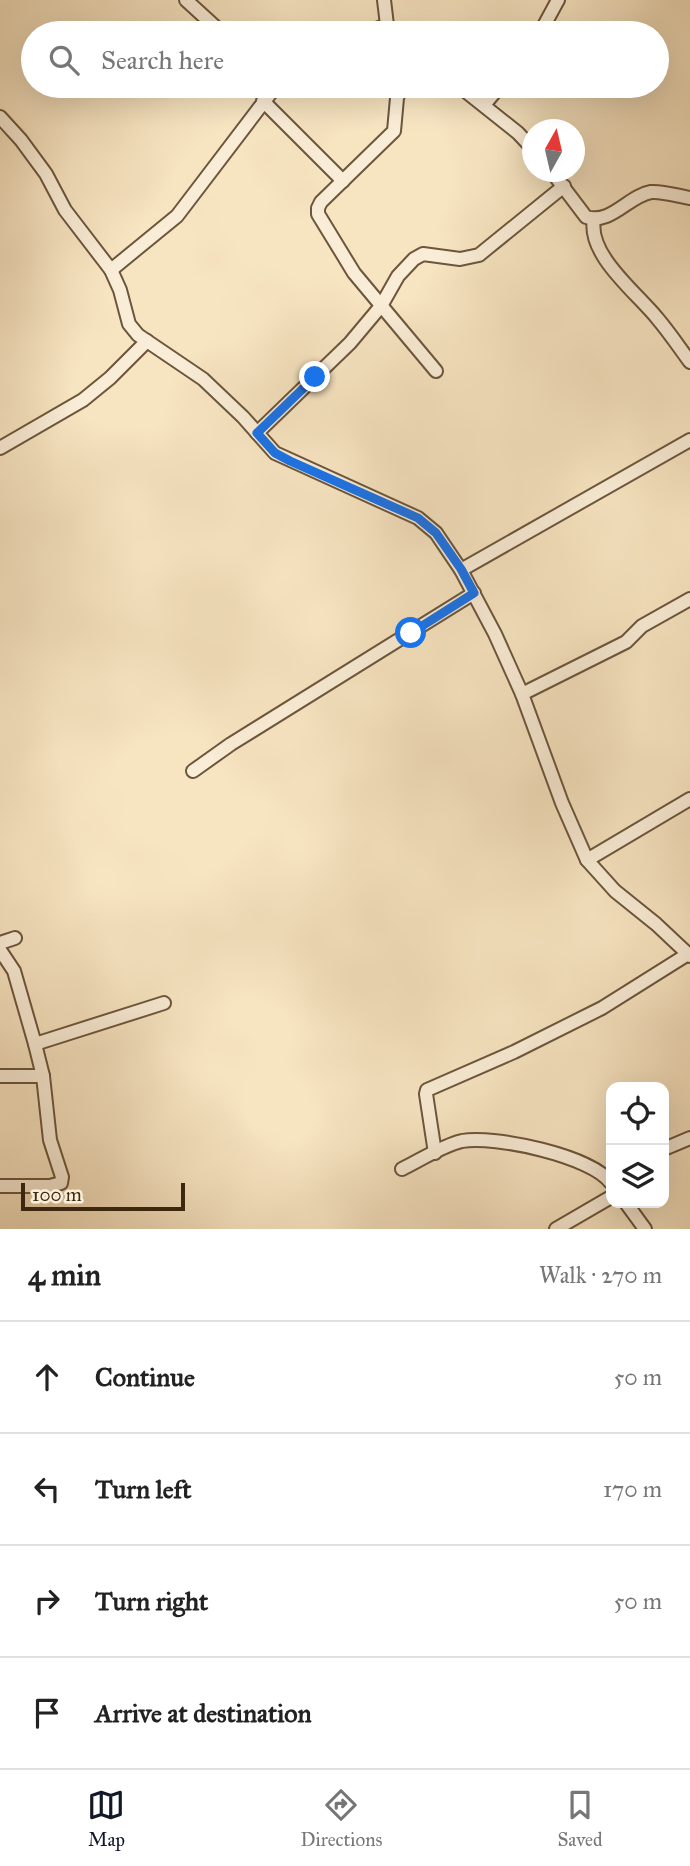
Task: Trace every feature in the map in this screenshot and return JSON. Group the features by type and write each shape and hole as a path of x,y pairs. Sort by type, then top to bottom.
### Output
{"street":[{"path":"186,0 209,21"},
{"path":"384,0 389,21"},
{"path":"547,21 558,0"},
{"path":"111,270 177,216 265,98"},
{"path":"397,98 394,131 321,202 318,214 354,273 436,371"},
{"path":"475,98 522,138"},
{"path":"484,105 490,98"},
{"path":"263,101 343,181"},
{"path":"0,117 46,174 65,210 111,270 120,290 129,324 147,341 203,379 243,417 275,453 418,518 436,533 474,593 522,694 587,860 615,891 689,955 602,1008 514,1052 427,1090 435,1153"},
{"path":"560,182 586,217 594,219 603,218 650,192 690,198"},
{"path":"257,433 350,343 381,306 398,276 414,259 423,254 460,259 479,254 564,187"},
{"path":"594,219 594,238 617,275 656,316 690,362"},
{"path":"0,448 83,400 110,379 147,341"},
{"path":"461,569 690,440"},
{"path":"192,771 474,593"},
{"path":"522,694 626,642 642,626 690,599"},
{"path":"587,860 690,799"},
{"path":"0,943 15,937"},
{"path":"0,950 15,971 35,1044 43,1076 50,1140 62,1177 61,1183 50,1186 0,1186"},
{"path":"35,1044 164,1003"},
{"path":"0,1076 43,1076"},
{"path":"669,1147 690,1138"},
{"path":"402,1169 462,1141 518,1145 568,1156 606,1175"},
{"path":"556,1229 606,1200"},
{"path":"630,1208 645,1229"}],"route":[{"path":"315,377 257,433 275,453 418,518 436,533 474,593 411,633"}]}
